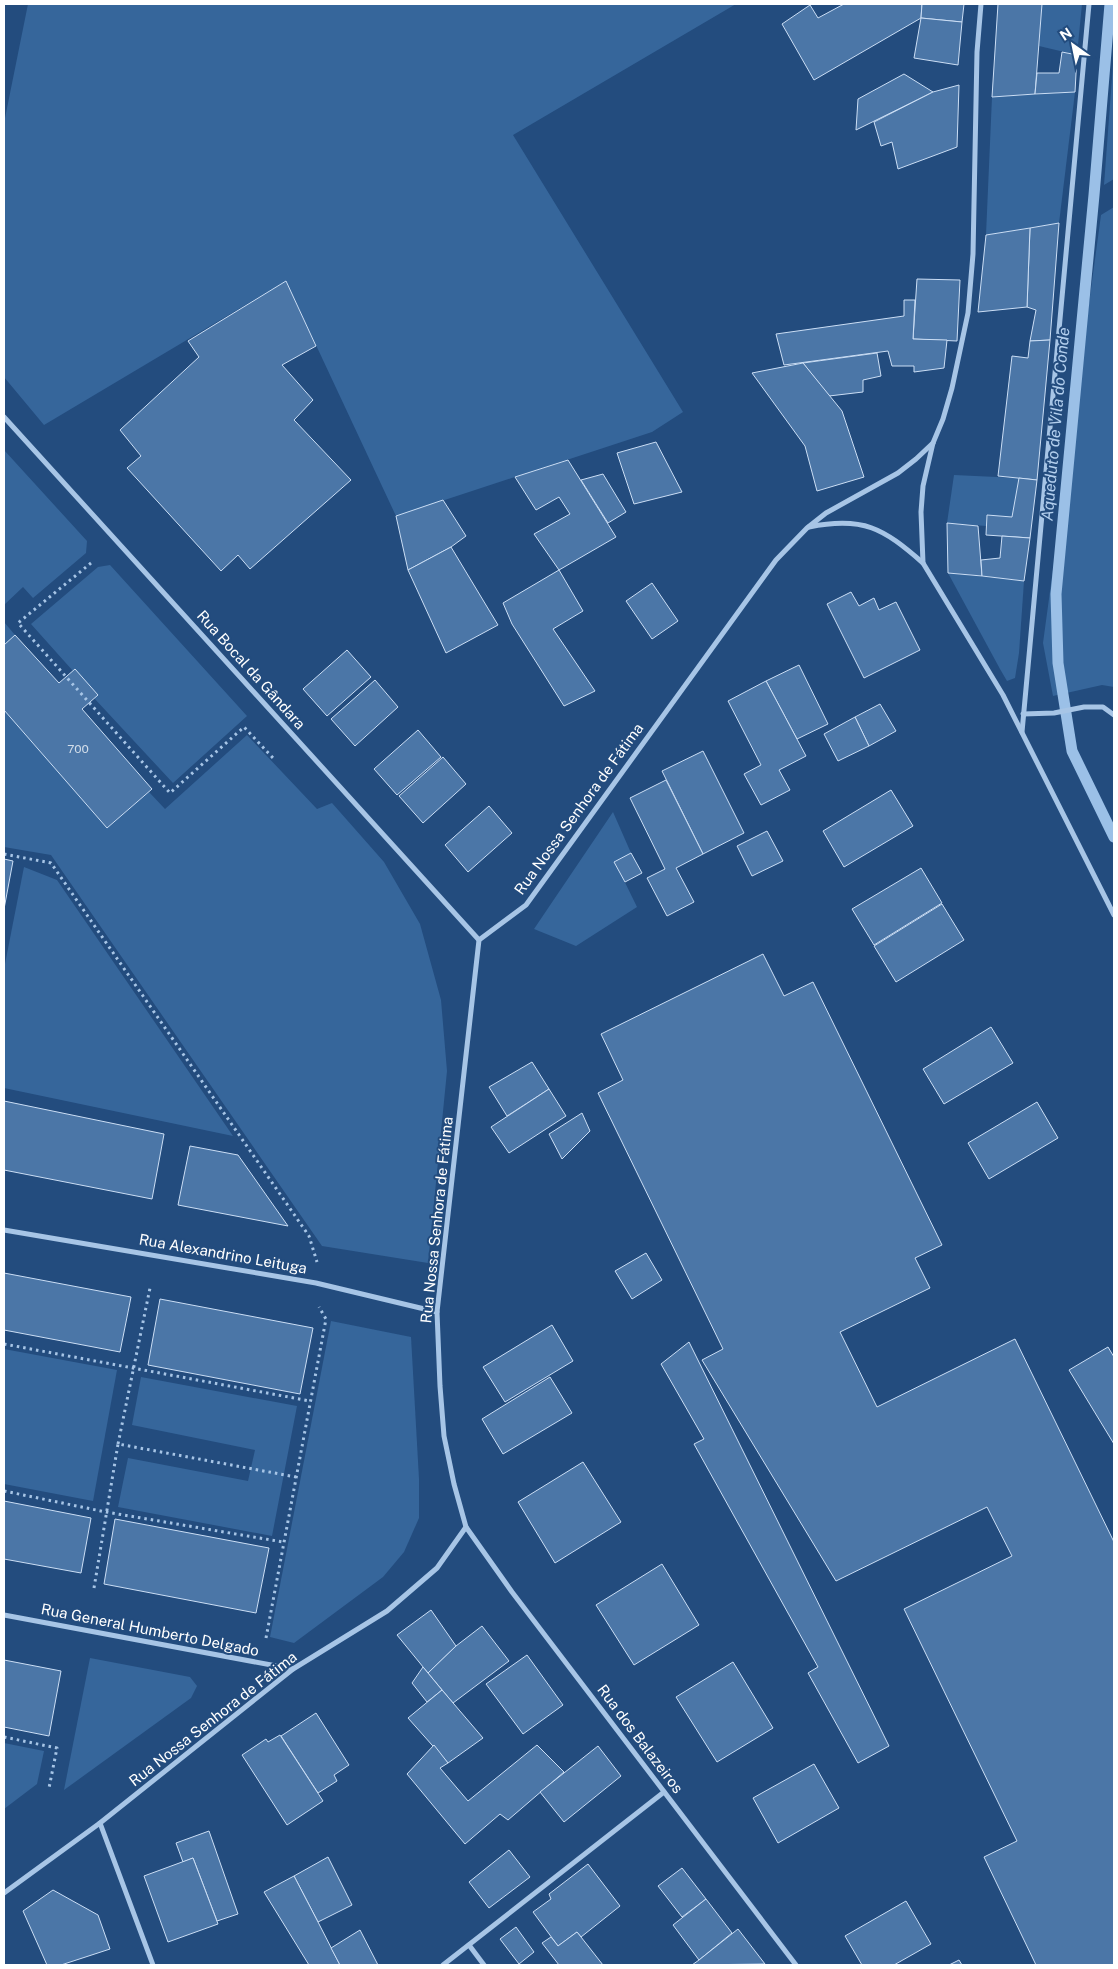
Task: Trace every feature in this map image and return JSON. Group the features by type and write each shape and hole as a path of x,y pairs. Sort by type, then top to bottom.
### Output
{"street":[{"path":"923,564 921,512 923,486 932,443 943,419 952,388 968,314 973,254 977,52 982,4"},
{"path":"1022,732 1089,4"},
{"name":"Rua Bocal da Gândara","path":"4,417 479,940"},
{"name":"Rua Nossa Senhora de Fátima","path":"4,1893 100,1823 293,1669 387,1611 437,1568 466,1527 454,1484 444,1436 440,1386 438,1312 479,940 526,905 776,560 807,528 826,513 898,473 932,443"},
{"path":"807,528 834,522 855,524 880,531 902,545 923,564 1002,695 1114,915"},
{"path":"1023,714 1054,713 1084,707 1104,707 1114,715"},
{"name":"Rua Alexandrino Leituga","path":"4,1230 316,1283 438,1312"},
{"name":"Rua dos Balazeiros","path":"466,1527 512,1592 796,1965"},
{"name":"Rua General Humberto Delgado","path":"4,1615 293,1669"},
{"path":"443,1965 664,1792"},
{"path":"100,1823 153,1965"},
{"path":"469,1945 484,1965"}],"path":[{"path":"91,563 18,624 170,793 244,727 273,758"},
{"path":"4,854 51,863 309,1236 318,1266"},
{"path":"94,1588 118,1444 150,1288"},
{"path":"266,1638 326,1319 318,1304"},
{"path":"4,1344 310,1401"},
{"path":"118,1444 296,1477"},
{"path":"4,1492 106,1512 283,1542"},
{"path":"4,1737 57,1748 49,1788"}],"shaded area":[{"path":"28,4 736,4 513,135 683,412 652,432 396,516 286,281 44,425 4,377 4,123"},
{"path":"1042,4 1082,4 1077,55 1039,46"},
{"path":"1114,51 1114,179 1104,185"},
{"path":"1075,92 1059,223 986,235 992,97"},
{"path":"1114,207 1114,687 1102,685 1053,696 1043,643 1101,215"},
{"path":"4,450 87,541 86,553 33,598 23,587 4,605"},
{"path":"954,475 1019,478 1012,517 987,515 986,526 947,523"},
{"path":"110,565 247,716 173,783 94,698 75,669 73,671 31,624 98,567"},
{"path":"948,573 1024,581 1019,653 1015,678 1007,681"},
{"path":"4,622 15,635 4,645"},
{"path":"4,710 107,828 149,792 165,809 247,735 317,809 332,803 384,862 420,924 441,1000 447,1071 428,1263 322,1246 51,855 4,847"},
{"path":"613,812 631,853 615,862 637,907 576,946 534,929"},
{"path":"24,867 57,880 233,1136 4,1088 4,969"},
{"path":"331,1321 411,1337 419,1479 419,1518 404,1552 383,1577 294,1643 270,1637"},
{"path":"4,1349 117,1370 93,1501 4,1484"},
{"path":"141,1377 297,1406 272,1536 118,1507 128,1458 248,1481 255,1450 132,1425"},
{"path":"90,1658 190,1677 197,1686 191,1698 64,1790"},
{"path":"4,1743 44,1751 37,1784 4,1809"}],"building":[{"path":"844,4 922,4 921,18 814,80 782,24 810,5 818,18"},
{"path":"922,4 964,4 962,22 921,18"},
{"path":"998,4 1042,4 1035,94 992,97"},
{"path":"921,18 962,22 958,65 914,58"},
{"path":"1062,52 1077,55 1075,92 1035,94 1037,73 1059,73"},
{"path":"904,74 933,92 856,130 858,99"},
{"path":"959,85 957,147 898,169 892,142 881,146 874,122 933,92"},
{"path":"1059,223 1050,340 1030,341 1036,310 1027,307 1030,228"},
{"path":"1030,228 1027,307 978,312 986,235"},
{"path":"917,279 960,280 957,341 913,339"},
{"path":"286,281 316,346 282,365 313,400 294,420 351,480 250,569 238,555 221,571 127,468 141,456 120,430 199,357 188,341"},
{"path":"904,300 915,300 913,339 947,340 944,368 914,372 914,366 892,366 888,351 784,365 776,334 904,316"},
{"path":"1050,340 1037,480 998,476 1012,356 1028,358 1030,341"},
{"path":"877,353 881,376 863,380 863,392 829,396 803,363"},
{"path":"803,363 842,411 864,477 817,491 805,446 752,373"},
{"path":"656,442 682,492 634,504 617,453"},
{"path":"568,460 616,537 559,570 534,534 570,514 559,497 536,510 515,477"},
{"path":"603,474 626,512 608,523 581,480"},
{"path":"1019,478 1037,480 1030,538 986,535 987,515 1012,517"},
{"path":"443,500 466,536 451,547 408,570 396,516"},
{"path":"947,523 978,526 982,576 948,573"},
{"path":"1002,536 1030,538 1024,581 982,576 981,560 1000,558"},
{"path":"451,547 498,625 446,653 408,570"},
{"path":"559,570 583,611 553,629 595,691 564,706 512,624 503,603"},
{"path":"652,583 678,621 652,639 626,601"},
{"path":"851,592 859,606 874,598 879,610 896,602 920,650 864,678 827,604"},
{"path":"15,635 59,683 75,669 98,695 82,709 152,789 107,828 4,710 4,645"},
{"path":"347,650 371,677 327,716 303,689"},
{"path":"799,665 828,724 797,739 766,681"},
{"path":"375,680 398,707 355,746 331,719"},
{"path":"766,681 806,756 779,770 790,790 761,805 744,774 761,765 728,701"},
{"path":"880,704 896,731 869,746 855,717"},
{"path":"855,717 869,746 838,761 824,734"},
{"path":"418,730 441,757 397,795 374,769"},
{"path":"703,751 744,833 703,854 662,771"},
{"path":"443,757 466,784 423,823 399,796"},
{"path":"666,780 703,854 676,868 694,902 667,916 647,878 665,869 630,798"},
{"path":"891,790 913,826 844,867 823,831"},
{"path":"489,806 512,833 468,872 445,845"},
{"path":"767,831 783,861 752,876 737,846"},
{"path":"631,853 642,873 625,882 614,862"},
{"path":"4,859 13,861 4,909"},
{"path":"921,868 942,903 874,945 852,909"},
{"path":"942,904 964,940 896,982 874,946"},
{"path":"763,954 784,996 813,982 942,1245 915,1258 930,1288 840,1332 877,1407 1015,1339 1114,1542 1114,1965 1036,1965 984,1857 1017,1841 904,1609 1012,1556 987,1507 836,1581 702,1360 723,1349 598,1093 623,1080 601,1034"},
{"path":"991,1027 1013,1063 944,1104 923,1069"},
{"path":"532,1062 549,1089 507,1116 489,1087"},
{"path":"549,1089 566,1116 509,1153 491,1127"},
{"path":"4,1101 164,1134 152,1199 4,1170"},
{"path":"1037,1102 1058,1138 989,1179 968,1143"},
{"path":"582,1113 590,1131 562,1159 549,1134"},
{"path":"190,1146 238,1155 288,1226 178,1205"},
{"path":"646,1253 662,1280 632,1299 615,1271"},
{"path":"4,1273 131,1297 120,1352 4,1330"},
{"path":"160,1299 313,1328 300,1394 148,1365"},
{"path":"552,1325 573,1361 505,1402 483,1367"},
{"path":"689,1342 889,1746 858,1763 808,1673 818,1667 694,1444 704,1439 661,1364"},
{"path":"1108,1347 1114,1357 1114,1444 1069,1370"},
{"path":"550,1377 572,1413 503,1454 482,1419"},
{"path":"583,1462 621,1522 555,1563 518,1502"},
{"path":"4,1501 91,1518 81,1573 4,1559"},
{"path":"115,1519 269,1548 256,1613 104,1584"},
{"path":"662,1564 699,1625 634,1665 596,1605"},
{"path":"431,1610 456,1646 428,1673 397,1635"},
{"path":"482,1626 509,1661 453,1703 428,1673 456,1646"},
{"path":"527,1655 563,1705 523,1734 486,1684"},
{"path":"4,1660 61,1671 49,1736 4,1727"},
{"path":"733,1662 773,1728 717,1762 676,1697"},
{"path":"423,1667 442,1690 427,1702 412,1683"},
{"path":"442,1690 483,1738 448,1763 408,1718"},
{"path":"316,1713 349,1765 334,1775 337,1781 318,1793 281,1736"},
{"path":"280,1735 323,1801 287,1825 242,1755 266,1739 268,1742"},
{"path":"434,1745 448,1763 440,1768 468,1801 537,1745 564,1772 508,1820 500,1814 465,1844 407,1774"},
{"path":"598,1746 621,1776 564,1822 540,1792"},
{"path":"814,1764 839,1808 778,1843 753,1798"},
{"path":"209,1831 238,1914 217,1921 193,1858 183,1862 176,1843"},
{"path":"509,1850 530,1877 489,1908 469,1882"},
{"path":"328,1857 352,1905 318,1922 294,1876"},
{"path":"193,1858 218,1924 168,1942 144,1876"},
{"path":"588,1864 620,1906 581,1937 577,1932 558,1946 533,1912 551,1899 549,1894"},
{"path":"682,1868 706,1899 682,1917 658,1886"},
{"path":"294,1876 340,1965 309,1965 264,1892"},
{"path":"53,1890 98,1915 110,1949 61,1965 47,1965 23,1911"},
{"path":"706,1899 732,1933 699,1960 673,1925"},
{"path":"906,1901 931,1944 894,1965 862,1965 845,1936"},
{"path":"516,1927 534,1952 519,1964 500,1939"},
{"path":"738,1929 765,1964 692,1965 699,1960"},
{"path":"360,1930 378,1965 340,1965 331,1948"},
{"path":"577,1932 603,1965 559,1965 542,1943 551,1937 558,1946"},
{"path":"959,1960 962,1965 949,1965"}],"waterway":[{"name":"Aqueduto de Vila do Conde","path":"1110,4 1056,594 1058,663 1072,751 1114,837"}]}
